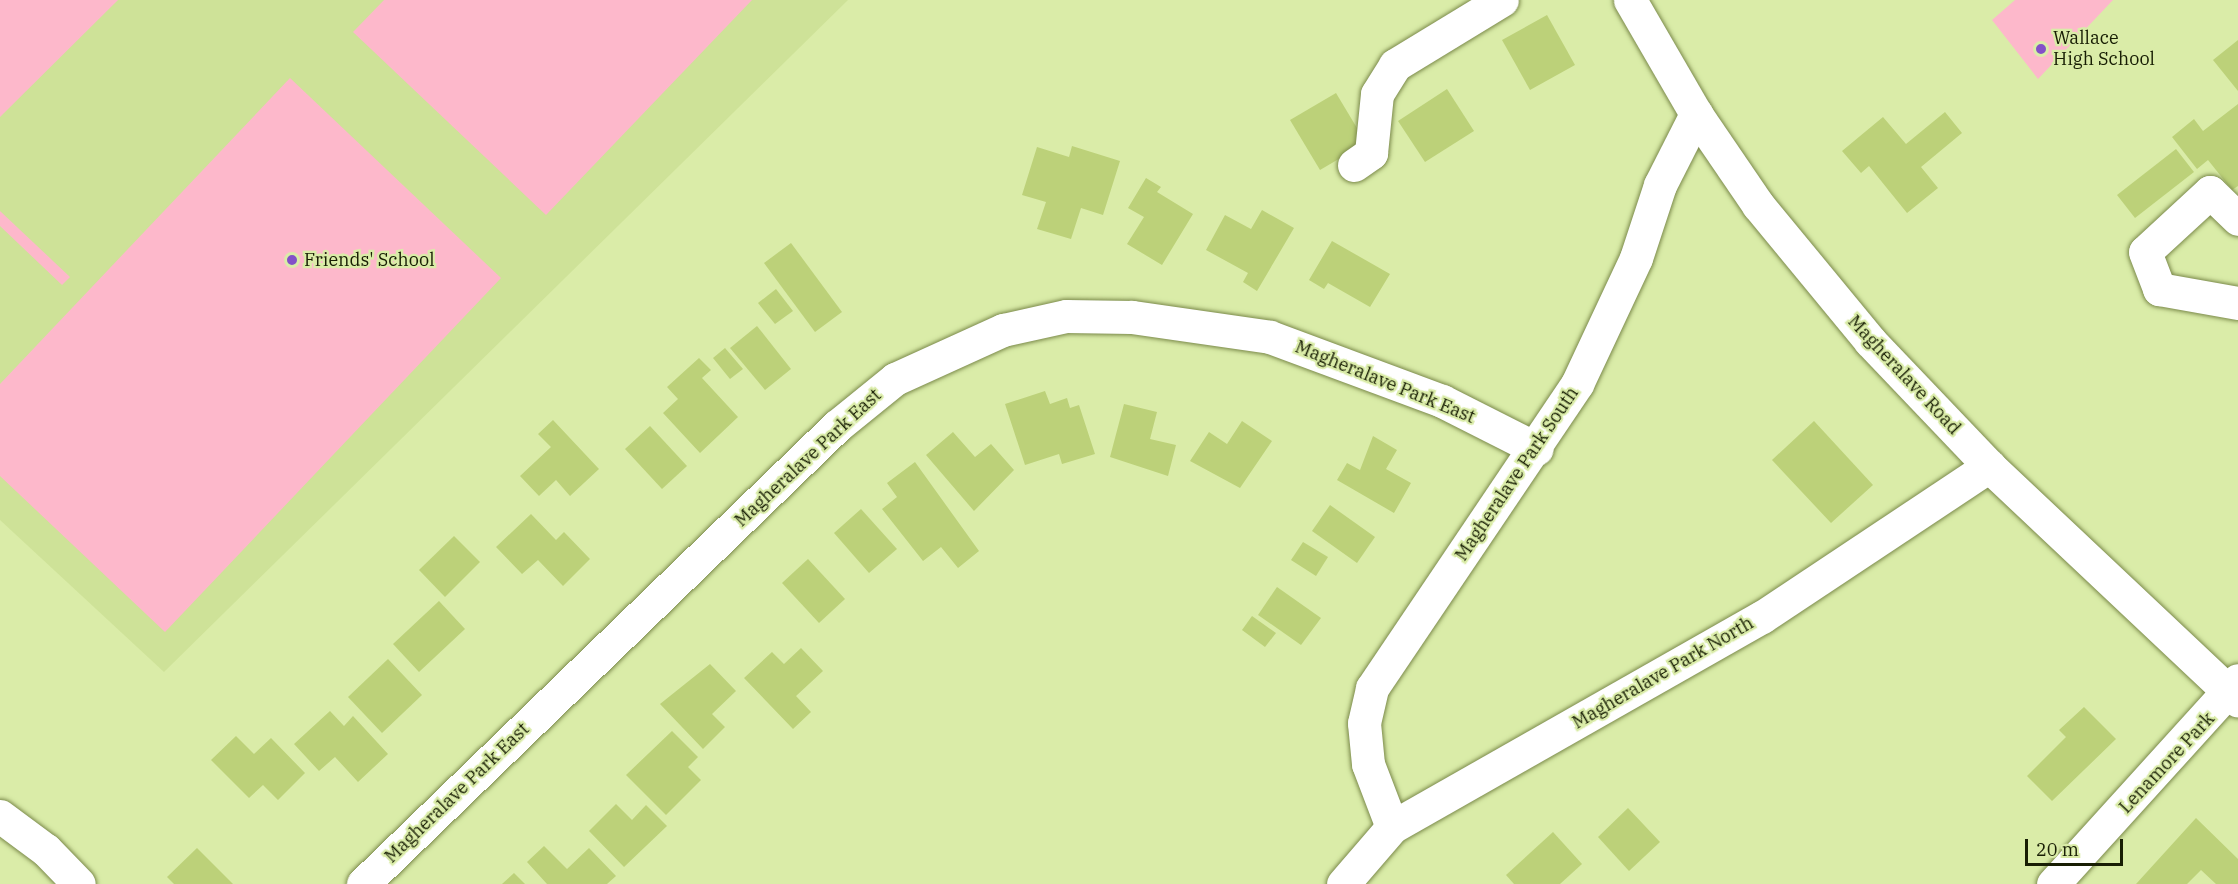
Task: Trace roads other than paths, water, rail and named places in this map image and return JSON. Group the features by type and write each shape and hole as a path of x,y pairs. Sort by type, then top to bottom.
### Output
{"street":[{"path":"1354,165 1371,153 1377,94 1395,65 1502,0"},
{"name":"Magheralave Road","path":"1630,0 1696,114 1825,288 1989,466 2235,691"},
{"name":"Magheralave Park South","path":"1392,827 1368,764 1364,723 1372,688 1396,645 1537,449 1596,350 1660,185 1696,114"},
{"path":"2238,219 2210,192 2145,252 2159,289 2238,303"},
{"name":"Magheralave Park East","path":"363,884 837,426 895,379 1003,330 1066,316 1132,317 1270,337 1442,401 1537,449"},
{"name":"Magheralave Park North","path":"1343,884 1392,827 1762,617 1989,466"},
{"name":"Lenamore Park","path":"2053,884 2235,691"},
{"path":"0,816 46,850 79,884"}],"place":[{"name":"Wallace High School","path":"2041,49"},
{"name":"Friends' School","path":"292,260"}]}
